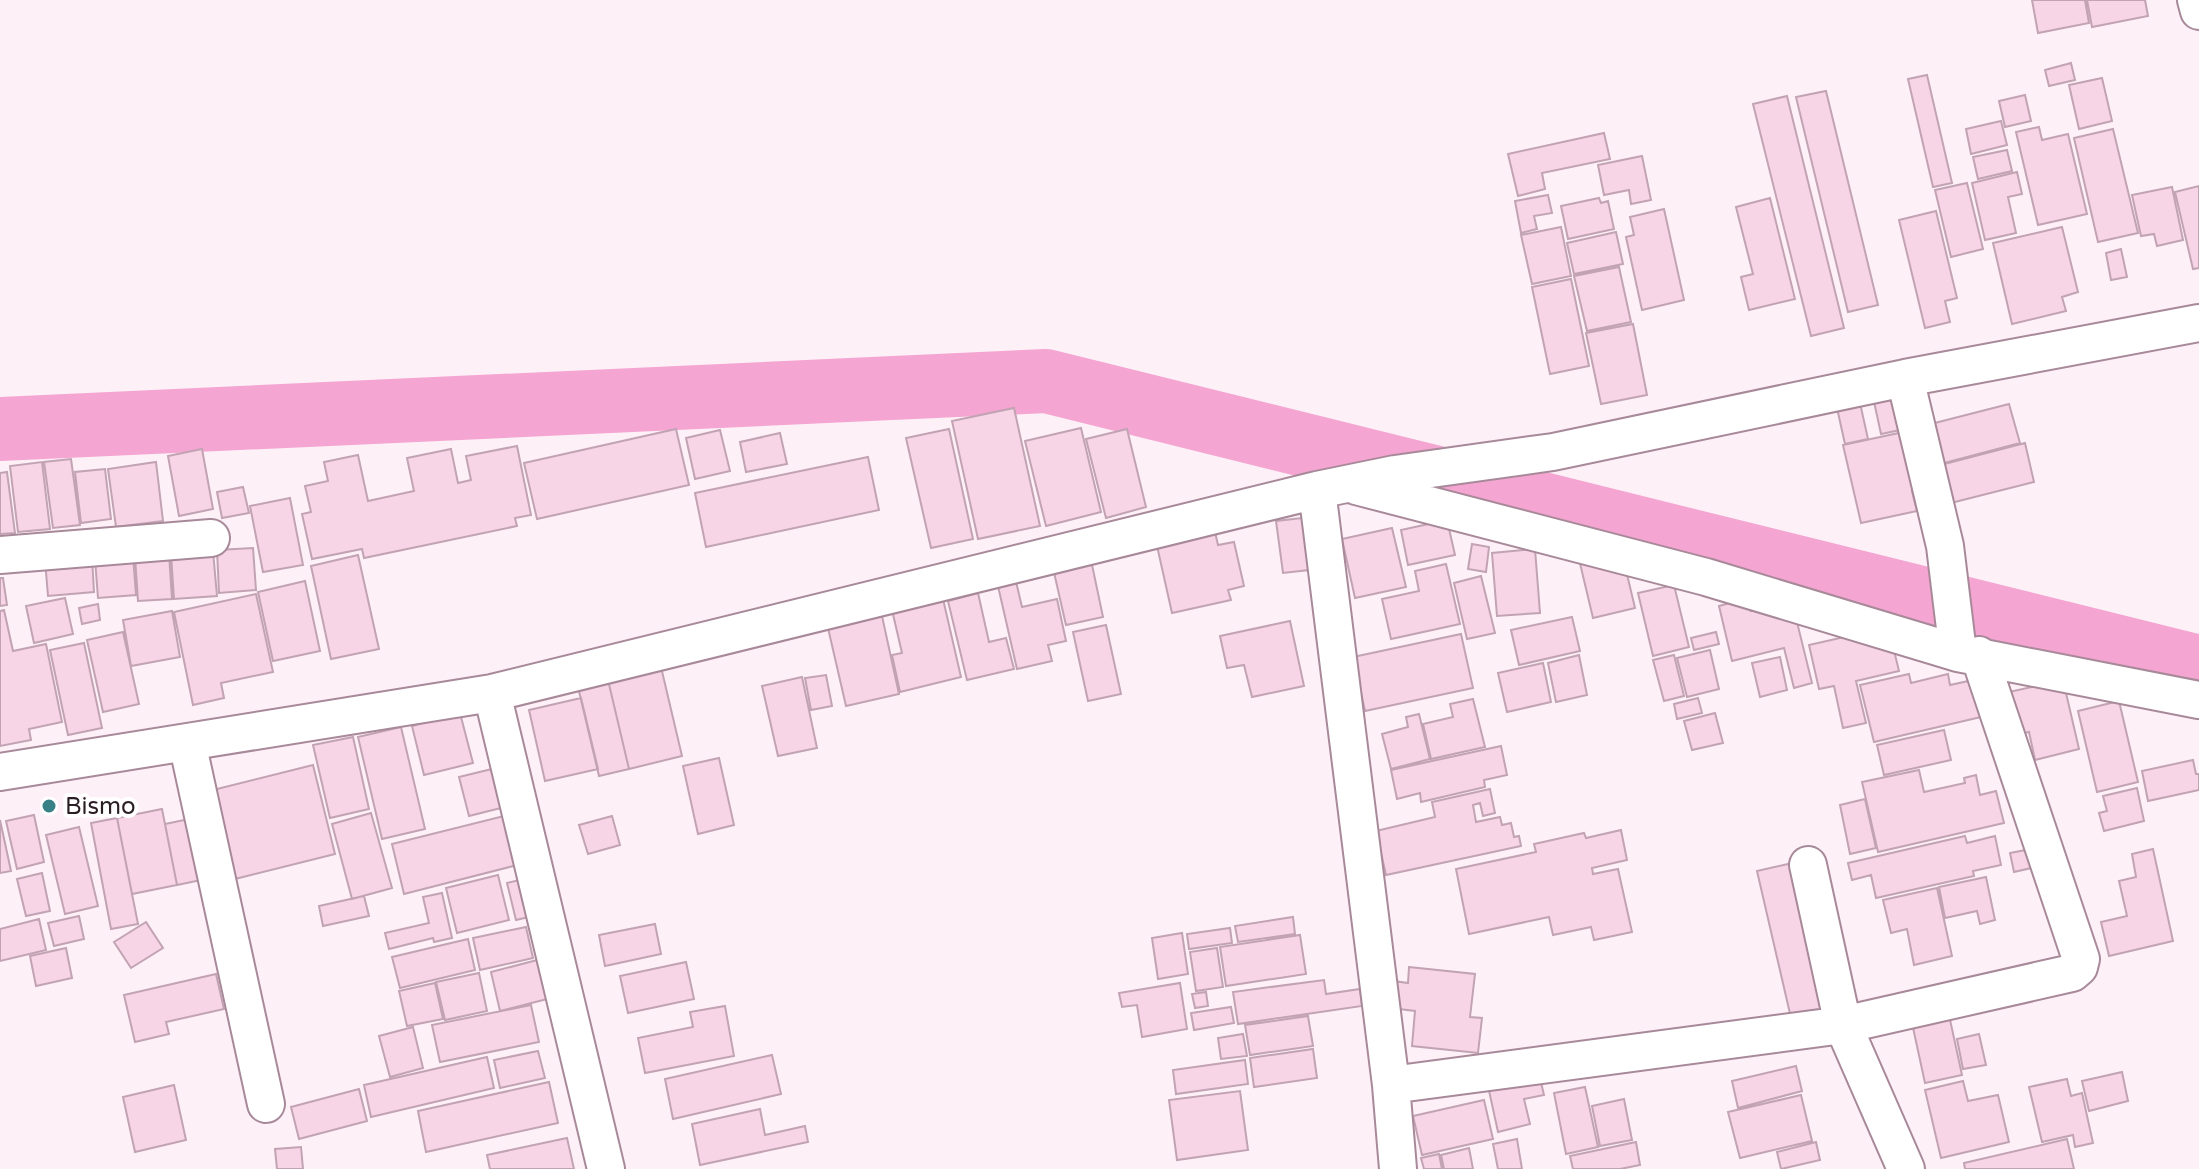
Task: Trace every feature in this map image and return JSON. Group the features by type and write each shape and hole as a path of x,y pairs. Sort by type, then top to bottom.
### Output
{"street":[{"path":"2196,0 2199,11"},
{"path":"0,772 492,693 1332,487 1395,474 1553,452 1905,378 2199,323"},
{"path":"1391,1085 1843,1025 2072,973 2079,967 2081,959 1964,643 1945,546 1905,378"},
{"path":"1332,487 2199,700"},
{"path":"1332,487 1398,1169"},
{"path":"0,555 211,538"},
{"path":"492,693 606,1169"},
{"path":"187,742 266,1104"},
{"path":"1808,865 1843,1025 1906,1169"}],"building":[{"path":"2032,0 2085,0 2089,23 2038,33"},
{"path":"2087,0 2145,0 2148,16 2092,27"},
{"path":"2071,63 2075,80 2049,86 2045,70"},
{"path":"1927,75 1952,183 1933,187 1908,79"},
{"path":"2102,78 2112,121 2079,129 2069,85"},
{"path":"1826,91 1878,305 1848,312 1796,97"},
{"path":"2025,95 2031,121 2005,127 1999,101"},
{"path":"1787,96 1844,328 1811,336 1753,104"},
{"path":"2001,121 2007,145 1971,154 1966,129"},
{"path":"2039,127 2042,140 2068,134 2087,214 2038,225 2016,132"},
{"path":"2113,129 2138,233 2098,242 2074,138"},
{"path":"1604,133 1610,159 1542,173 1545,189 1518,196 1508,154"},
{"path":"2007,150 2012,171 1978,179 1973,157"},
{"path":"1642,156 1651,200 1631,204 1629,190 1604,195 1598,165"},
{"path":"2017,172 2022,194 2008,197 2016,233 1985,240 1972,183"},
{"path":"1967,183 1983,249 1951,257 1935,190"},
{"path":"2199,186 2199,268 2193,269 2175,192"},
{"path":"2172,187 2183,240 2157,246 2154,234 2141,236 2132,195"},
{"path":"1548,195 1552,213 1534,216 1537,229 1521,233 1515,201"},
{"path":"1599,198 1601,203 1608,201 1614,229 1568,239 1561,206"},
{"path":"1770,198 1795,299 1749,310 1741,277 1753,274 1736,207"},
{"path":"1664,209 1684,300 1642,310 1626,237 1634,235 1630,217"},
{"path":"1936,211 1957,298 1945,301 1950,322 1925,328 1899,220"},
{"path":"1561,227 1571,276 1532,284 1521,235"},
{"path":"2062,227 2078,292 2062,297 2066,311 2012,324 1993,243"},
{"path":"1616,232 1623,264 1574,274 1567,243"},
{"path":"2121,249 2127,277 2111,280 2106,253"},
{"path":"1619,267 1631,322 1587,331 1574,276"},
{"path":"1571,279 1589,366 1550,374 1532,287"},
{"path":"1633,324 1647,395 1601,404 1586,333"},
{"path":"1901,390 1910,428 1881,434 1873,397"},
{"path":"1860,403 1868,439 1845,444 1837,408"},
{"path":"2009,404 2020,443 1933,466 1923,426"},
{"path":"1014,408 1040,526 978,539 952,421"},
{"path":"1081,428 1101,512 1046,526 1025,441"},
{"path":"676,429 689,485 537,519 524,463"},
{"path":"949,429 973,539 931,548 906,438"},
{"path":"1127,429 1146,507 1106,518 1086,439"},
{"path":"720,430 730,471 695,479 686,438"},
{"path":"1908,431 1921,490 1912,491 1917,511 1861,523 1843,445"},
{"path":"780,433 787,464 746,472 740,442"},
{"path":"2025,443 2034,482 1943,505 1933,467"},
{"path":"517,446 531,515 515,518 517,526 364,558 362,549 312,559 302,514 311,512 305,486 328,481 324,462 358,455 368,501 414,491 407,458 451,449 458,483 471,480 466,456"},
{"path":"202,449 213,509 179,516 168,456"},
{"path":"868,457 879,510 706,547 695,493"},
{"path":"71,459 80,525 53,528 44,462"},
{"path":"42,462 50,529 18,532 10,466"},
{"path":"156,462 163,521 116,527 108,469"},
{"path":"105,469 111,519 81,523 75,472"},
{"path":"7,472 15,533 0,534 0,473"},
{"path":"243,487 249,513 222,518 217,492"},
{"path":"290,498 303,565 263,572 250,506"},
{"path":"1311,517 1315,546 1306,547 1309,570 1283,573 1276,521"},
{"path":"1447,520 1455,555 1408,565 1401,530"},
{"path":"1392,528 1406,587 1355,598 1342,539"},
{"path":"1215,532 1218,545 1234,542 1244,586 1228,590 1231,600 1172,613 1155,537"},
{"path":"1472,544 1489,547 1486,572 1468,569"},
{"path":"253,548 256,590 219,593 217,550"},
{"path":"1535,549 1540,613 1497,616 1492,553"},
{"path":"213,551 217,596 174,599 171,554"},
{"path":"169,554 172,599 138,601 135,557"},
{"path":"358,555 379,649 331,659 311,566"},
{"path":"1578,555 1626,570 1635,608 1593,618"},
{"path":"133,556 136,595 98,598 95,559"},
{"path":"92,557 94,592 48,596 45,560"},
{"path":"1091,560 1103,617 1066,625 1053,568"},
{"path":"1446,564 1460,624 1391,639 1382,599 1419,591 1415,571"},
{"path":"1013,569 1022,607 1057,599 1066,641 1048,645 1052,661 1017,669 995,573"},
{"path":"1481,576 1495,633 1467,639 1454,583"},
{"path":"0,578 3,578 7,605 0,606"},
{"path":"305,581 320,651 273,661 258,592"},
{"path":"1674,585 1689,647 1653,656 1638,593"},
{"path":"940,586 961,677 900,692 892,655 902,653 889,597"},
{"path":"978,593 989,642 1006,638 1014,669 967,680 948,601"},
{"path":"256,594 273,672 221,683 224,698 193,705 174,612"},
{"path":"65,598 73,634 34,643 26,606"},
{"path":"1748,598 1751,611 1782,604 1795,614 1812,683 1794,688 1784,648 1732,661 1719,606"},
{"path":"98,604 100,620 82,624 79,608"},
{"path":"4,610 13,651 46,644 62,722 29,729 31,740 0,746 0,611"},
{"path":"172,611 180,657 131,666 123,620"},
{"path":"882,616 899,694 846,706 828,628"},
{"path":"1572,617 1580,651 1519,665 1511,630"},
{"path":"1290,621 1304,686 1252,697 1244,665 1227,668 1220,636"},
{"path":"1106,625 1121,694 1088,701 1073,632"},
{"path":"123,632 139,704 103,712 87,640"},
{"path":"1716,632 1719,644 1694,650 1691,638"},
{"path":"1862,633 1890,634 1899,671 1856,681 1866,723 1843,728 1834,686 1819,689 1809,645"},
{"path":"1461,634 1473,688 1365,711 1353,657"},
{"path":"84,643 102,728 68,735 50,650"},
{"path":"1710,650 1719,689 1687,697 1677,658"},
{"path":"1579,655 1587,695 1556,702 1548,663"},
{"path":"1674,655 1684,696 1664,701 1653,660"},
{"path":"1780,657 1787,690 1760,697 1752,663"},
{"path":"1543,663 1551,702 1507,712 1498,673"},
{"path":"661,667 682,756 629,769 608,680"},
{"path":"1909,674 1911,683 1948,674 1950,685 1973,680 1981,717 1874,742 1860,685"},
{"path":"826,675 832,706 811,710 805,678"},
{"path":"802,677 817,748 778,756 762,686"},
{"path":"608,680 629,769 599,776 578,687"},
{"path":"2063,680 2079,749 2035,760 2029,732 2010,736 2000,694"},
{"path":"581,698 598,769 545,781 529,710"},
{"path":"1698,698 1702,713 1677,719 1674,704"},
{"path":"1473,699 1485,747 1431,759 1423,724 1453,717 1450,704"},
{"path":"2119,701 2138,782 2097,792 2078,711"},
{"path":"460,713 473,763 424,775 412,726"},
{"path":"1715,713 1723,743 1692,750 1684,721"},
{"path":"1419,714 1430,759 1391,769 1382,734 1408,727 1406,717"},
{"path":"401,727 425,829 382,839 358,737"},
{"path":"1944,730 1951,760 1884,775 1877,745"},
{"path":"353,737 369,809 330,818 313,745"},
{"path":"1501,746 1507,775 1484,780 1485,787 1421,802 1420,793 1397,799 1391,770"},
{"path":"719,758 734,825 698,834 683,766"},
{"path":"2193,760 2196,774 2199,774 2199,790 2148,801 2142,771"},
{"path":"313,765 335,854 231,880 209,791"},
{"path":"500,767 509,806 469,816 459,777"},
{"path":"1919,770 1924,792 1965,783 1964,778 1976,775 1980,795 1996,791 2004,823 1878,852 1862,782"},
{"path":"2137,788 2144,821 2104,831 2099,813 2107,811 2103,796"},
{"path":"1490,789 1495,813 1483,816 1480,803 1473,805 1476,822 1500,817 1502,825 1511,823 1514,837 1519,836 1521,846 1386,875 1376,831 1435,817 1432,802"},
{"path":"1865,799 1876,848 1850,854 1840,805"},
{"path":"162,809 177,885 132,894 117,818"},
{"path":"371,813 392,888 352,899 332,824"},
{"path":"512,814 525,863 404,894 392,844"},
{"path":"34,815 44,862 17,869 6,821"},
{"path":"612,816 620,845 588,854 579,825"},
{"path":"117,818 138,924 111,929 91,823"},
{"path":"194,818 206,879 177,885 165,824"},
{"path":"0,820 11,871 0,873"},
{"path":"79,827 98,906 65,914 46,835"},
{"path":"1621,830 1627,860 1592,868 1593,874 1618,869 1632,932 1594,940 1591,927 1553,935 1549,917 1469,934 1456,869 1536,852 1534,844 1584,833 1586,838"},
{"path":"1965,836 1967,843 1995,836 2001,865 1973,871 1974,876 1876,898 1871,875 1852,880 1848,863"},
{"path":"2036,848 2040,866 2014,872 2010,853"},
{"path":"2153,849 2173,941 2109,956 2101,922 2127,916 2119,881 2136,877 2132,854"},
{"path":"1797,862 1825,1010 1791,1018 1757,871"},
{"path":"42,873 50,911 26,916 17,879"},
{"path":"498,875 509,920 457,933 446,888"},
{"path":"1986,877 1995,920 1980,924 1977,911 1945,918 1939,887"},
{"path":"528,878 537,915 516,920 507,883"},
{"path":"1937,888 1952,956 1914,965 1907,929 1891,933 1883,900"},
{"path":"442,893 452,938 434,942 433,938 389,949 385,933 429,923 423,897"},
{"path":"364,896 369,916 323,926 319,906"},
{"path":"79,916 84,939 54,946 48,923"},
{"path":"1293,917 1295,934 1238,942 1235,926"},
{"path":"39,919 46,950 0,961 0,929"},
{"path":"146,922 163,948 131,968 114,942"},
{"path":"655,924 661,954 605,966 599,935"},
{"path":"526,927 533,958 480,970 473,938"},
{"path":"1230,928 1232,943 1189,949 1187,934"},
{"path":"1182,933 1188,974 1158,979 1152,938"},
{"path":"1300,935 1306,974 1226,986 1220,947"},
{"path":"468,939 475,970 400,988 392,957"},
{"path":"66,948 72,978 36,986 30,956"},
{"path":"1217,948 1223,987 1196,991 1190,952"},
{"path":"545,958 555,997 500,1011 491,972"},
{"path":"686,962 694,999 628,1013 620,976"},
{"path":"1409,967 1475,974 1470,1017 1482,1018 1478,1053 1412,1046 1415,1011 1390,1008 1393,981 1408,983"},
{"path":"479,973 487,1011 445,1020 436,982"},
{"path":"216,974 224,1009 166,1022 169,1034 135,1042 124,995"},
{"path":"1324,980 1326,994 1360,989 1362,1006 1238,1024 1233,992"},
{"path":"435,983 443,1019 407,1026 399,991"},
{"path":"1180,983 1187,1029 1142,1037 1137,1005 1122,1007 1119,993"},
{"path":"1206,992 1208,1006 1195,1008 1192,994"},
{"path":"531,1005 539,1042 440,1062 432,1025"},
{"path":"725,1006 734,1056 645,1073 638,1038 693,1027 690,1012"},
{"path":"1231,1007 1234,1023 1194,1030 1191,1013"},
{"path":"1949,1015 1962,1075 1925,1083 1912,1023"},
{"path":"1308,1016 1313,1046 1250,1055 1245,1025"},
{"path":"413,1027 423,1068 390,1077 379,1036"},
{"path":"1243,1034 1247,1056 1221,1059 1218,1038"},
{"path":"1979,1034 1986,1065 1963,1069 1957,1039"},
{"path":"1313,1049 1317,1078 1254,1087 1250,1058"},
{"path":"538,1051 545,1078 500,1088 494,1060"},
{"path":"772,1055 781,1094 673,1119 665,1079"},
{"path":"487,1057 494,1088 371,1117 364,1085"},
{"path":"1245,1060 1248,1084 1176,1094 1173,1070"},
{"path":"1796,1066 1802,1091 1738,1108 1732,1081"},
{"path":"2122,1072 2128,1101 2089,1111 2082,1081"},
{"path":"1539,1074 1544,1095 1524,1099 1530,1124 1498,1132 1488,1086"},
{"path":"2067,1079 2071,1096 2082,1093 2093,1143 2075,1147 2073,1135 2042,1142 2029,1087"},
{"path":"1963,1081 1968,1101 1998,1095 2009,1142 1941,1158 1925,1090"},
{"path":"549,1082 558,1123 426,1152 418,1111"},
{"path":"174,1085 186,1140 135,1152 123,1097"},
{"path":"1585,1087 1598,1147 1566,1154 1554,1093"},
{"path":"359,1089 367,1121 299,1139 291,1107"},
{"path":"1240,1091 1248,1150 1177,1160 1169,1100"},
{"path":"1801,1095 1812,1141 1740,1158 1728,1112"},
{"path":"1624,1099 1632,1140 1600,1146 1592,1106"},
{"path":"1484,1100 1493,1139 1422,1155 1413,1116"},
{"path":"760,1109 765,1135 805,1126 808,1142 700,1165 692,1124"},
{"path":"567,1138 574,1169 490,1169 487,1155"},
{"path":"1517,1139 1522,1169 1498,1169 1493,1144"},
{"path":"2067,1139 2074,1169 1965,1169 1964,1163"},
{"path":"1636,1142 1640,1165 1620,1169 1573,1169 1570,1156"},
{"path":"1816,1142 1820,1160 1781,1169 1777,1152"},
{"path":"301,1147 303,1169 277,1169 275,1149"},
{"path":"1469,1148 1473,1169 1444,1169 1441,1155"},
{"path":"1439,1154 1442,1169 1424,1169 1421,1158"}],"waterway":[{"path":"0,429 1046,381 2199,667"}],"place":[{"name":"Bismo","path":"49,806"}]}
